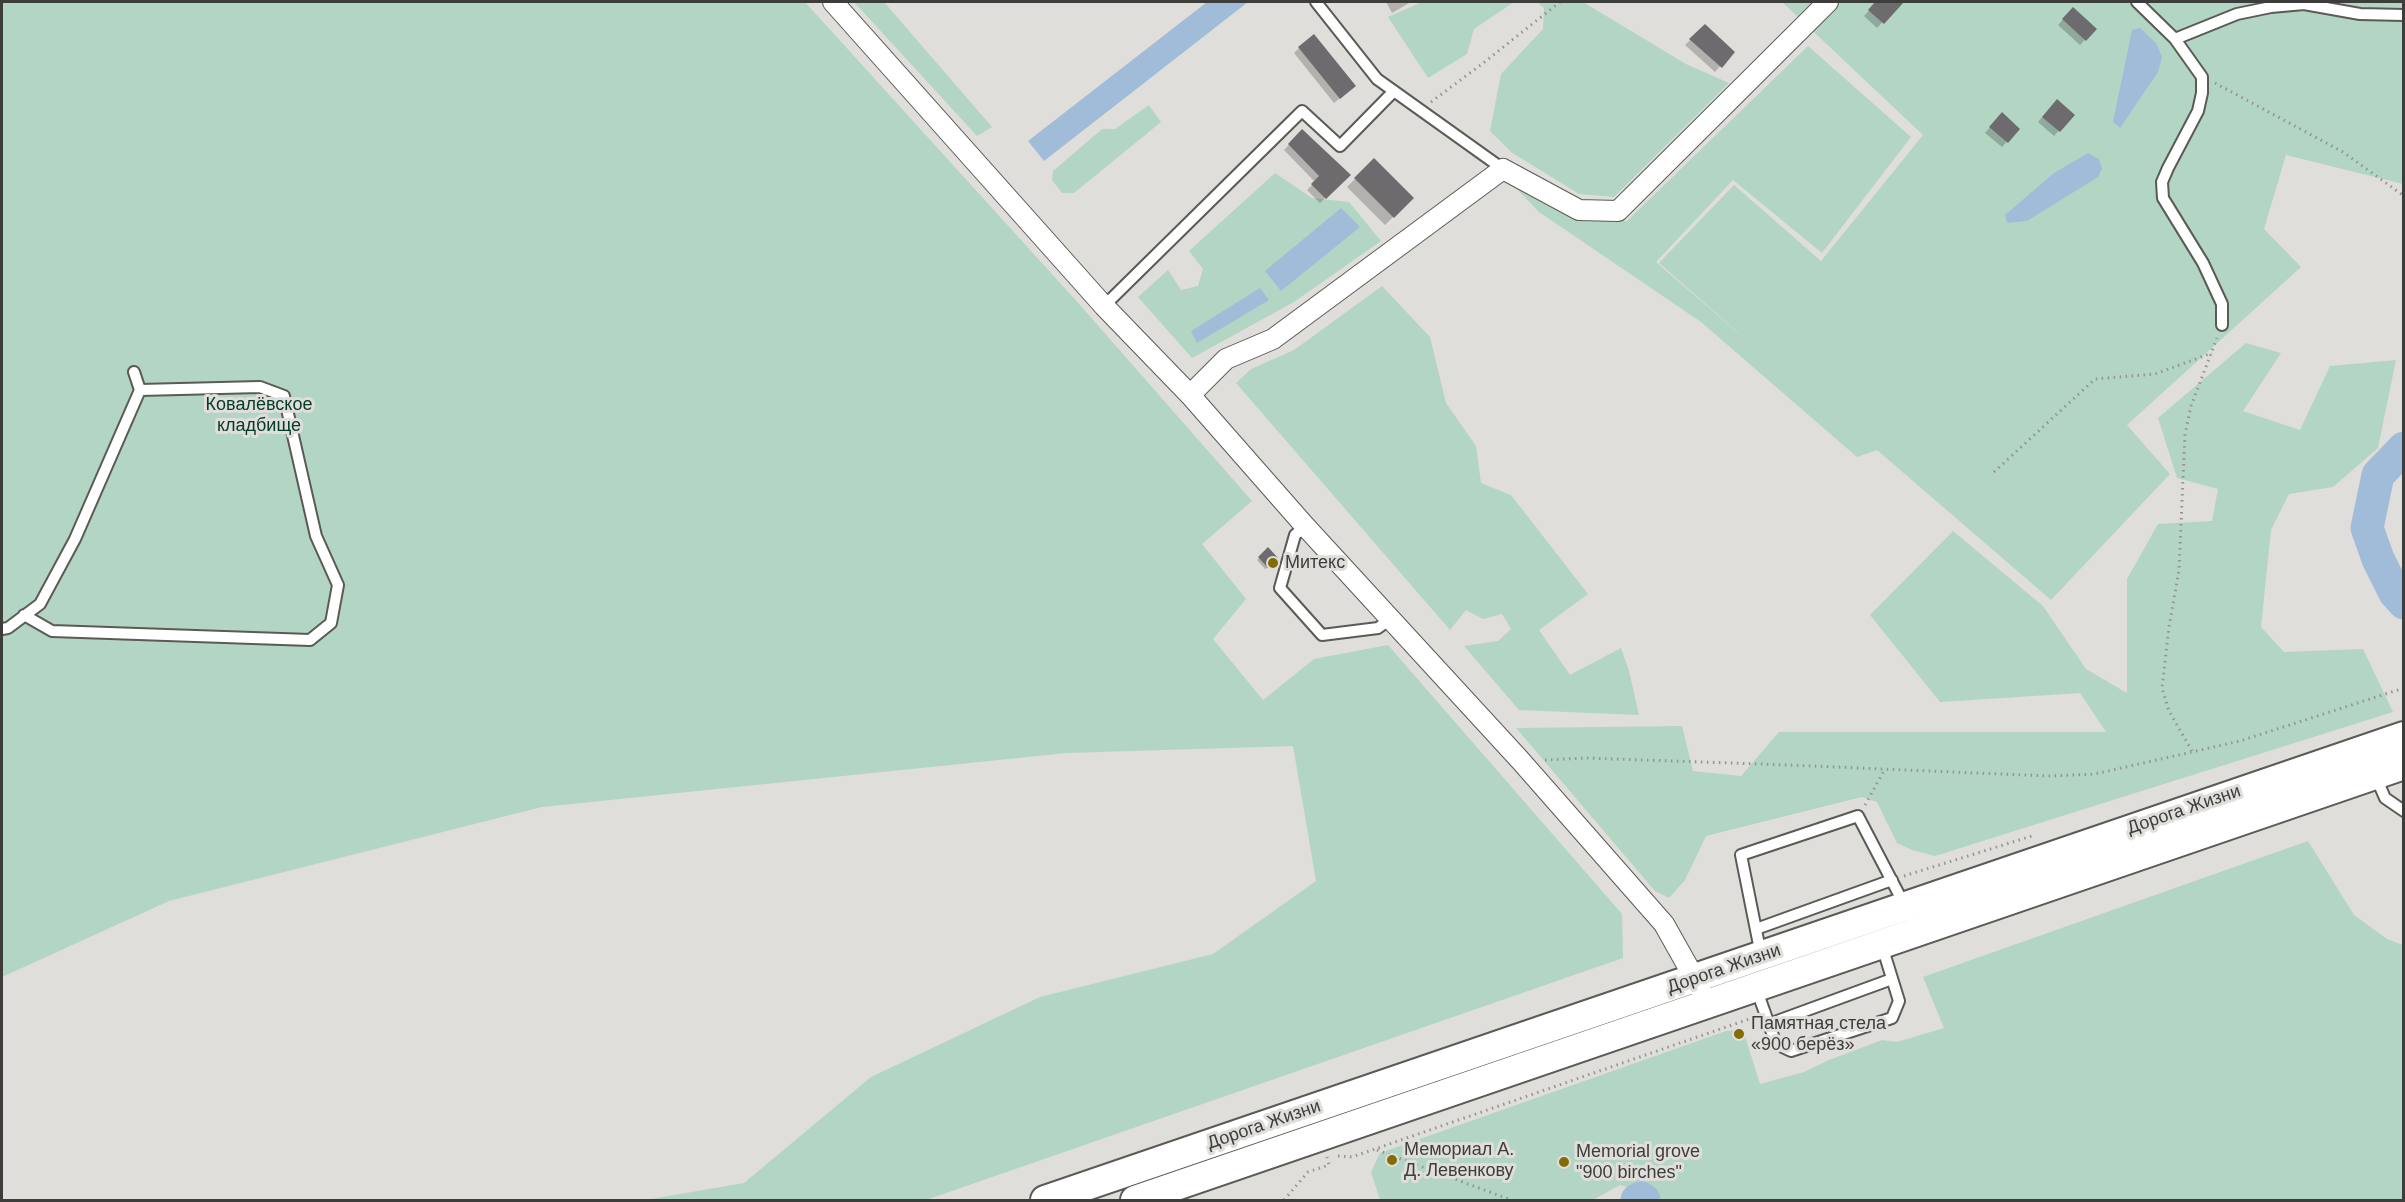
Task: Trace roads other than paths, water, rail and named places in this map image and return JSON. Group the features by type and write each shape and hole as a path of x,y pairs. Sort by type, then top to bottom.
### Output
{"main road":[{"name":"Дорога Жизни","path":"1045,1200 1695,979 1758,942 1905,906 2403,736"},
{"name":"Дорога Жизни","path":"1135,1200 1709,1004 1760,1001 1881,944 2237,820 2403,765"}],"street":[{"path":"833,2 1104,306 1190,395 1305,526 1520,760 1664,924 1709,1004"},
{"path":"1190,395 1226,359 1273,339 1503,169 1579,210 1618,211 1828,2"}],"lane":[{"path":"1316,2 1377,79 1503,169"},
{"path":"2137,2 2175,39 2202,77 2202,93 2198,111 2162,182 2163,198 2208,273 2222,304 2222,325"},
{"path":"2175,39 2237,14 2271,7 2304,4 2360,14 2403,15"},
{"path":"1104,306 1302,111 1340,146 1394,91"},
{"path":"2,629 8,628 40,604 75,539 140,390 134,372"},
{"path":"24,615 52,631 310,640 331,623 338,585 316,536 284,396 260,387 140,390"},
{"path":"1305,526 1295,535 1280,588 1322,635 1378,628 1390,619"},
{"path":"2375,775 2385,798 2403,811"},
{"path":"1892,880 1758,942 1741,855 1858,816 1892,880 1905,906"},
{"path":"1760,1001 1776,1044 1791,1051 1892,1018 1899,1001 1881,944"},
{"path":"1769,1024 1892,979"}],"water":[{"path":"1207,2 1248,2 1044,161 1028,141"},
{"path":"2140,28 2156,43 2162,57 2158,72 2120,128 2113,122 2132,30"},
{"path":"2088,153 2099,159 2102,169 2098,177 2027,221 2007,223 2005,215 2054,173"},
{"path":"1341,208 1360,227 1281,291 1265,271"},
{"path":"1260,288 1269,300 1197,343 1191,331"}],"waterway":[{"path":"2404,448 2378,475 2367,528 2378,559 2395,593 2404,603"},
{"path":"1637,1200 1641,1198 1644,1200"}],"place":[{"name":"Митекс","path":"1273,563"},
{"name":"Памятная стела «900 берёз»","path":"1739,1034"},
{"name":"Мемориал А. Д. Левенкову","path":"1392,1160"},
{"name":"Memorial grove \"900 birches\"","path":"1564,1162"}],"park label":[{"name":"Ковалёвское кладбище","path":"259,415"}]}
